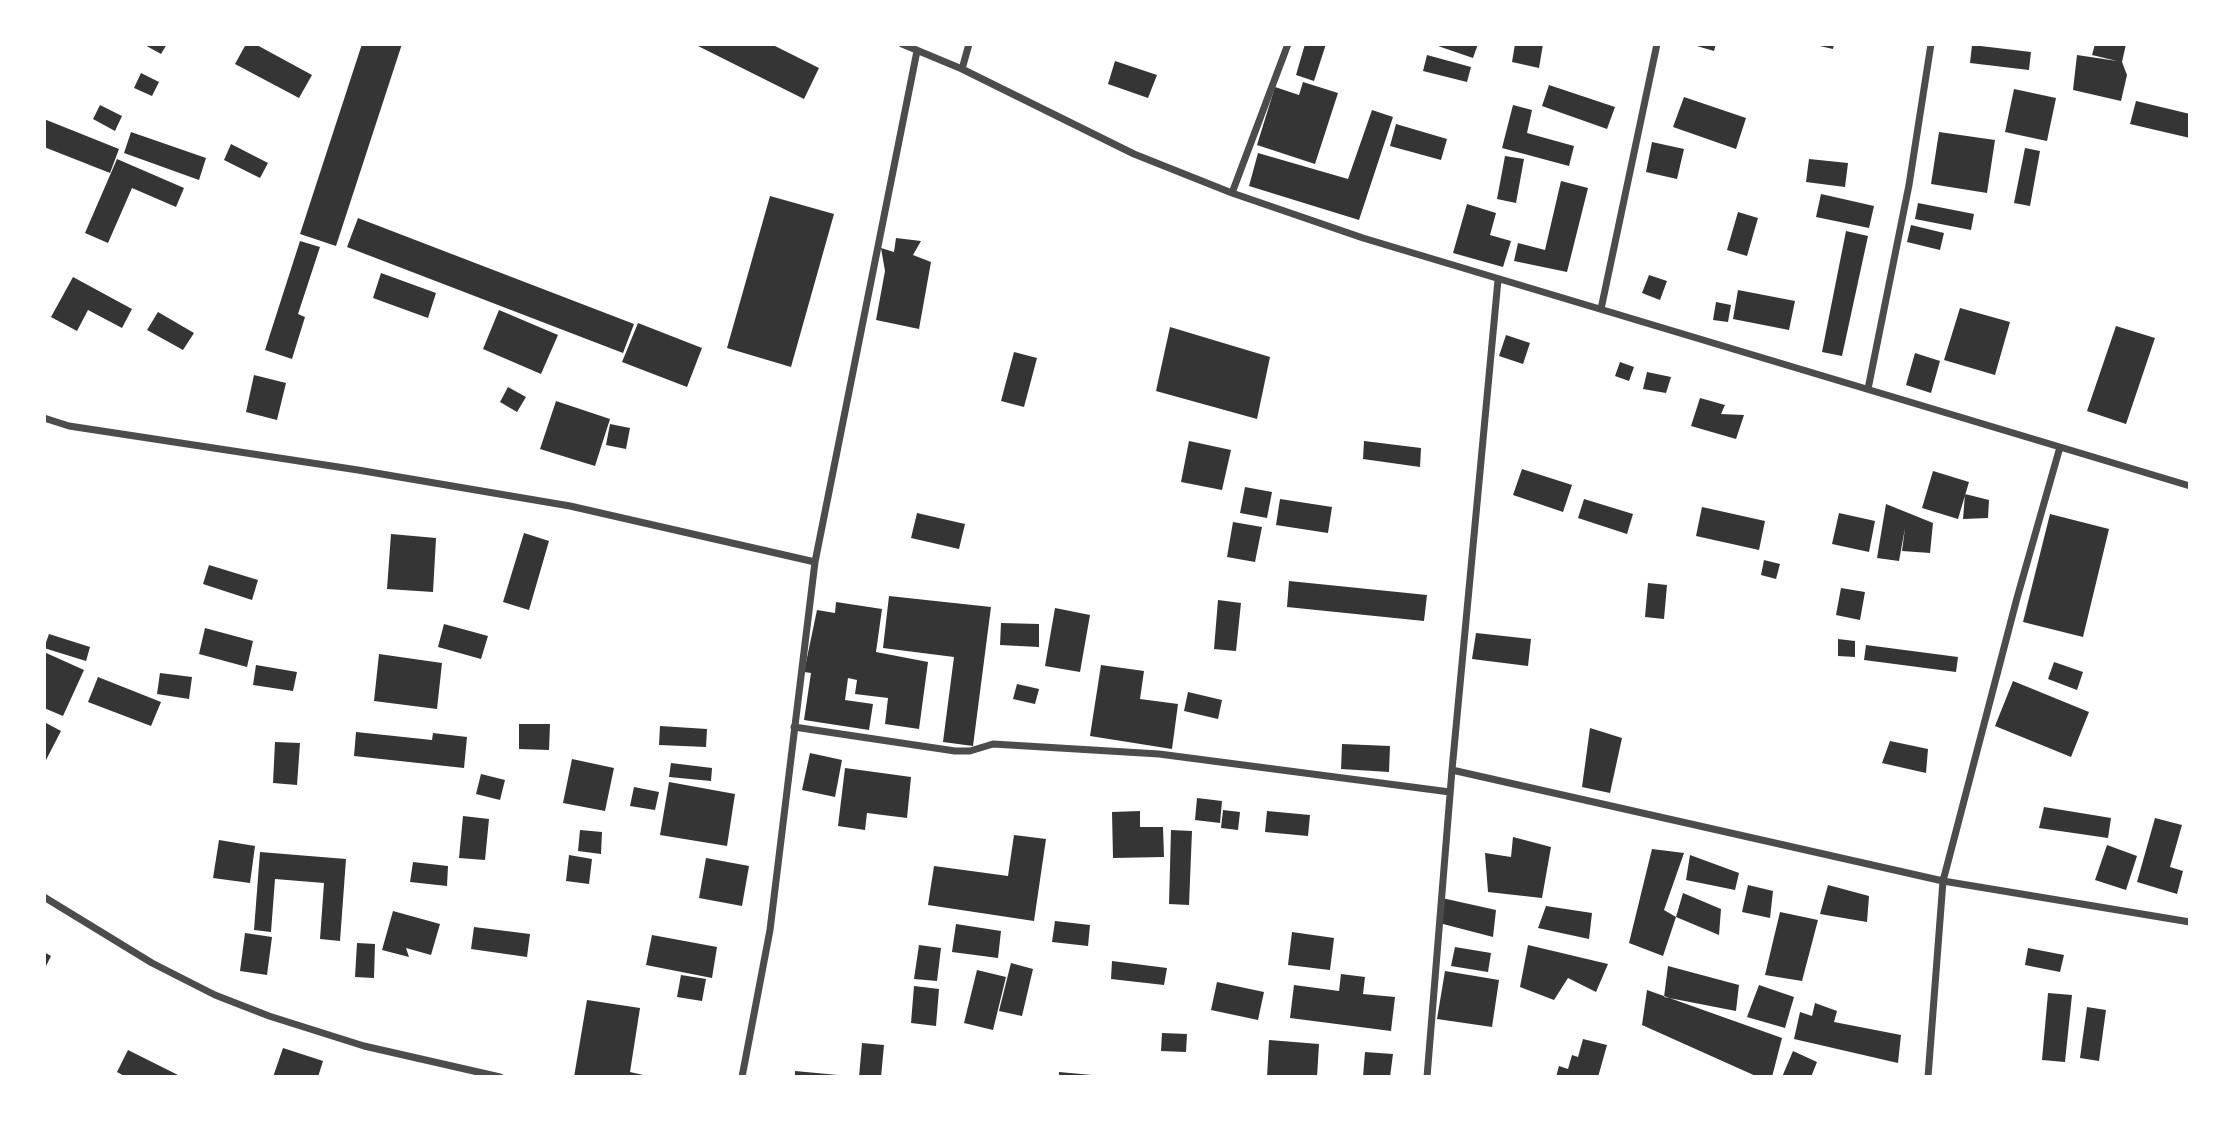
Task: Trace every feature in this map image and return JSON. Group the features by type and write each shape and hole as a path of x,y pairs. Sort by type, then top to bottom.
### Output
{"street":[{"path":"902,44 962,69 1134,154 1232,193 1363,238 2190,485"},
{"path":"962,69 969,44"},
{"path":"1232,193 1288,44"},
{"path":"1601,309 1657,44"},
{"path":"1868,389 1909,185 1931,44"},
{"path":"742,1077 770,930 815,562 917,51"},
{"path":"1427,1077 1450,792 1498,280"},
{"path":"44,418 69,426 358,470 570,506 815,562"},
{"path":"1928,1077 1943,881 2017,598 2060,447"},
{"path":"794,727 956,751 970,751 993,744 1159,754 1450,792"},
{"path":"1452,770 1943,881 2190,922"},
{"path":"44,897 152,963 215,995 269,1016 364,1046 500,1077"}],"building":[{"path":"143,44 167,44 161,54"},
{"path":"246,44 255,44 312,75 299,98 235,64"},
{"path":"362,44 402,44 336,246 300,234"},
{"path":"694,44 771,44 819,68 804,99"},
{"path":"1305,44 1326,44 1314,81 1296,75"},
{"path":"1478,44 1473,58 1438,46"},
{"path":"1515,44 1543,44 1539,68 1512,62"},
{"path":"1690,44 1716,44 1714,51"},
{"path":"1811,44 1834,44 1833,49"},
{"path":"2095,44 2126,44 2122,62 2127,75 2121,101 2073,90 2077,55 2117,61 2092,55"},
{"path":"1972,45 2031,52 2029,70 1970,63"},
{"path":"1427,55 1471,67 1467,82 1423,71"},
{"path":"1115,61 1157,75 1148,98 1108,84"},
{"path":"141,73 159,82 152,96 134,88"},
{"path":"1303,82 1338,93 1315,164 1257,145 1275,87 1299,95"},
{"path":"1549,85 1615,107 1607,129 1542,106"},
{"path":"2014,89 2056,98 2047,141 2005,132"},
{"path":"1684,97 1746,118 1736,149 1673,127"},
{"path":"2136,101 2190,114 2190,138 2130,124"},
{"path":"100,105 122,116 115,131 93,119"},
{"path":"1513,105 1532,110 1527,133 1574,146 1569,166 1502,148"},
{"path":"1372,110 1393,117 1359,220 1249,186 1258,153 1348,179"},
{"path":"44,119 119,149 110,173 44,147"},
{"path":"1396,124 1447,139 1441,160 1390,146"},
{"path":"131,132 206,158 199,180 124,153"},
{"path":"1939,132 1995,140 1987,193 1931,184"},
{"path":"1652,142 1684,149 1677,179 1646,172"},
{"path":"231,144 268,163 260,178 224,160"},
{"path":"2025,148 2040,151 2030,206 2014,203"},
{"path":"1505,156 1524,159 1516,203 1497,199"},
{"path":"117,159 184,188 176,207 132,188 108,243 85,233"},
{"path":"1809,159 1848,163 1845,187 1806,182"},
{"path":"1561,181 1588,188 1567,272 1514,261 1518,243 1545,250"},
{"path":"1821,194 1874,206 1869,228 1816,217"},
{"path":"770,196 834,214 791,367 727,348"},
{"path":"1918,203 1974,214 1971,230 1915,219"},
{"path":"1467,204 1496,213 1490,235 1511,241 1503,267 1453,253"},
{"path":"1738,212 1758,218 1747,256 1727,250"},
{"path":"358,218 634,324 623,353 347,247"},
{"path":"1911,225 1944,233 1940,250 1907,242"},
{"path":"1846,231 1868,236 1842,356 1822,352"},
{"path":"896,238 921,241 913,255 931,262 919,329 876,320 885,271 881,248 894,252"},
{"path":"300,241 320,247 298,314 305,317 292,359 265,350"},
{"path":"381,273 436,293 428,318 373,298"},
{"path":"1649,275 1667,281 1660,300 1642,293"},
{"path":"73,277 132,309 122,328 88,310 77,331 51,317"},
{"path":"1738,290 1795,301 1789,330 1733,319"},
{"path":"1716,302 1731,305 1728,322 1713,320"},
{"path":"1960,308 2010,322 1995,375 1944,360"},
{"path":"499,310 558,335 541,374 483,349"},
{"path":"158,312 194,333 183,350 147,330"},
{"path":"638,323 702,348 687,387 622,362"},
{"path":"2116,326 2155,338 2126,424 2087,411"},
{"path":"1170,327 1270,357 1257,419 1156,391"},
{"path":"1506,335 1530,343 1523,364 1499,356"},
{"path":"1014,352 1037,358 1024,407 1001,401"},
{"path":"1915,353 1940,361 1931,393 1906,385"},
{"path":"1620,362 1634,367 1629,381 1615,376"},
{"path":"1647,372 1671,377 1666,393 1643,389"},
{"path":"254,375 286,383 277,420 246,412"},
{"path":"508,387 526,397 517,412 500,402"},
{"path":"1700,398 1725,405 1721,414 1744,415 1736,439 1691,426"},
{"path":"556,401 610,419 595,466 540,449"},
{"path":"610,424 630,428 626,449 606,445"},
{"path":"1189,441 1231,450 1222,490 1181,482"},
{"path":"1364,441 1421,448 1420,467 1363,459"},
{"path":"1522,469 1572,485 1563,512 1513,495"},
{"path":"1933,471 1969,482 1958,519 1922,508"},
{"path":"1245,487 1272,492 1267,518 1240,513"},
{"path":"1965,494 1989,500 1988,518 1963,519"},
{"path":"1280,499 1332,507 1328,533 1276,525"},
{"path":"1584,499 1633,514 1627,534 1578,518"},
{"path":"1886,504 1933,523 1930,553 1902,551 1905,528 1899,561 1877,558"},
{"path":"1702,507 1765,521 1759,550 1696,536"},
{"path":"917,513 965,524 959,549 911,538"},
{"path":"1839,513 1875,521 1869,552 1832,544"},
{"path":"2050,514 2109,529 2083,637 2023,622"},
{"path":"1233,522 1262,527 1255,562 1227,557"},
{"path":"524,533 549,541 529,610 503,602"},
{"path":"391,534 436,538 433,592 387,589"},
{"path":"1764,560 1780,564 1776,579 1761,575"},
{"path":"209,565 258,580 252,600 203,584"},
{"path":"1289,581 1427,595 1424,621 1287,607"},
{"path":"1648,583 1667,585 1664,619 1645,617"},
{"path":"1841,588 1865,592 1860,620 1836,615"},
{"path":"889,596 991,607 973,746 943,742 954,657 883,648"},
{"path":"1218,600 1241,603 1236,651 1214,649"},
{"path":"836,602 882,609 876,652 928,662 919,729 885,724 888,698 855,694 857,680 848,678 845,700 873,704 869,730 804,720 811,673 804,672 817,610 835,613"},
{"path":"1055,608 1090,615 1080,672 1045,666"},
{"path":"1001,623 1039,624 1039,647 1000,645"},
{"path":"444,624 488,636 481,659 438,647"},
{"path":"205,628 253,641 247,667 199,654"},
{"path":"1476,633 1531,639 1528,666 1472,659"},
{"path":"49,634 90,647 86,661 44,648"},
{"path":"1838,639 1855,641 1855,657 1838,656"},
{"path":"1866,645 1958,657 1956,672 1864,660"},
{"path":"44,652 84,670 63,716 44,708"},
{"path":"379,654 442,663 437,709 374,701"},
{"path":"2054,662 2083,672 2077,690 2048,679"},
{"path":"256,665 297,672 293,691 253,685"},
{"path":"1101,665 1144,671 1140,699 1178,704 1172,749 1090,736"},
{"path":"160,673 192,677 189,699 157,694"},
{"path":"98,677 161,702 151,726 88,702"},
{"path":"2013,681 2089,712 2071,757 1995,726"},
{"path":"1017,684 1039,689 1035,704 1013,699"},
{"path":"1188,692 1222,700 1218,719 1184,711"},
{"path":"46,723 61,731 46,760 44,727"},
{"path":"519,724 550,724 549,750 519,749"},
{"path":"660,726 707,729 706,747 659,745"},
{"path":"1590,728 1622,738 1610,793 1582,787"},
{"path":"356,732 432,740 433,733 467,737 464,768 354,756"},
{"path":"1890,741 1928,749 1926,773 1882,763"},
{"path":"275,742 300,743 297,785 273,783"},
{"path":"1342,744 1390,746 1389,772 1341,769"},
{"path":"810,753 842,760 835,797 802,790"},
{"path":"572,759 614,768 605,811 563,803"},
{"path":"671,763 712,768 711,781 669,777"},
{"path":"845,768 911,777 907,818 867,813 865,830 838,826"},
{"path":"481,774 505,780 500,800 476,794"},
{"path":"669,782 735,794 727,846 660,835"},
{"path":"634,787 659,792 655,810 630,806"},
{"path":"1197,798 1222,801 1220,823 1195,820"},
{"path":"2044,807 2111,818 2108,838 2039,828"},
{"path":"1223,810 1240,812 1238,830 1221,828"},
{"path":"1140,811 1140,827 1163,827 1164,857 1113,858 1112,812"},
{"path":"1267,811 1310,815 1308,836 1265,832"},
{"path":"463,816 489,819 485,860 459,858"},
{"path":"2155,818 2182,825 2170,867 2183,871 2177,894 2137,882"},
{"path":"580,830 602,832 601,854 578,851"},
{"path":"1171,830 1192,831 1189,905 1169,904"},
{"path":"1014,835 1046,839 1034,921 928,905 934,866 1008,876"},
{"path":"1513,837 1551,847 1542,898 1488,892 1485,853 1511,857"},
{"path":"219,840 255,846 250,883 213,878"},
{"path":"2107,845 2137,856 2126,890 2095,880"},
{"path":"1652,849 1684,853 1664,910 1676,917 1663,956 1629,943"},
{"path":"260,852 346,859 340,941 320,939 324,883 275,879 271,932 254,930"},
{"path":"569,855 592,859 589,884 566,881"},
{"path":"1690,855 1739,873 1735,890 1686,880"},
{"path":"706,858 749,866 742,906 699,898"},
{"path":"413,862 448,866 447,886 410,882"},
{"path":"1748,885 1773,891 1770,918 1742,912"},
{"path":"1828,885 1869,896 1867,922 1820,914"},
{"path":"1683,893 1721,909 1719,935 1676,917"},
{"path":"1442,898 1496,910 1493,937 1443,924"},
{"path":"1546,906 1592,913 1589,939 1538,928"},
{"path":"393,911 440,924 431,955 406,948 409,957 382,950"},
{"path":"1780,912 1818,920 1802,981 1765,975"},
{"path":"1055,921 1090,925 1088,946 1052,942"},
{"path":"956,924 1001,931 998,958 952,952"},
{"path":"474,927 530,934 527,957 471,949"},
{"path":"1292,932 1334,938 1330,970 1288,965"},
{"path":"245,933 272,937 267,975 240,971"},
{"path":"652,935 717,947 712,978 646,965"},
{"path":"357,943 375,944 374,978 355,977"},
{"path":"919,945 941,948 937,981 914,979"},
{"path":"1528,945 1608,964 1596,992 1568,978 1554,1000 1520,987"},
{"path":"1455,947 1491,953 1488,972 1451,966"},
{"path":"2028,948 2064,955 2060,972 2025,965"},
{"path":"44,952 51,956 44,970"},
{"path":"1112,961 1167,968 1164,985 1111,979"},
{"path":"1011,963 1033,969 1022,1016 999,1011"},
{"path":"1668,966 1739,985 1736,1011 1664,997"},
{"path":"977,970 1006,977 993,1030 964,1023"},
{"path":"1445,971 1499,980 1492,1027 1437,1019"},
{"path":"1341,974 1365,977 1363,994 1395,997 1391,1031 1290,1018 1294,985 1339,991"},
{"path":"681,975 706,979 702,1001 677,997"},
{"path":"1217,982 1264,992 1258,1020 1211,1010"},
{"path":"1759,985 1794,997 1785,1028 1747,1017"},
{"path":"914,986 939,989 936,1026 911,1023"},
{"path":"1647,990 1782,1038 1772,1077 1758,1077 1642,1025"},
{"path":"2048,993 2072,995 2065,1062 2042,1060"},
{"path":"587,1000 640,1008 630,1072 652,1077 574,1077"},
{"path":"1815,1003 1837,1011 1834,1022 1901,1035 1898,1063 1794,1039 1800,1012 1812,1016"},
{"path":"2087,1007 2106,1010 2099,1061 2080,1058"},
{"path":"1162,1033 1187,1034 1186,1052 1161,1051"},
{"path":"1583,1039 1607,1045 1598,1077 1556,1077 1559,1066 1568,1069 1572,1055 1578,1057"},
{"path":"1269,1040 1319,1044 1317,1077 1267,1077"},
{"path":"862,1043 884,1045 881,1077 859,1077"},
{"path":"283,1048 323,1061 318,1077 273,1077"},
{"path":"128,1050 182,1077 126,1077 117,1072"},
{"path":"1793,1051 1817,1062 1811,1077 1782,1077"},
{"path":"1365,1052 1393,1054 1390,1077 1363,1077"},
{"path":"795,1071 838,1075 838,1077 795,1077"},
{"path":"1059,1072 1092,1075 1092,1077 1059,1077"}]}
